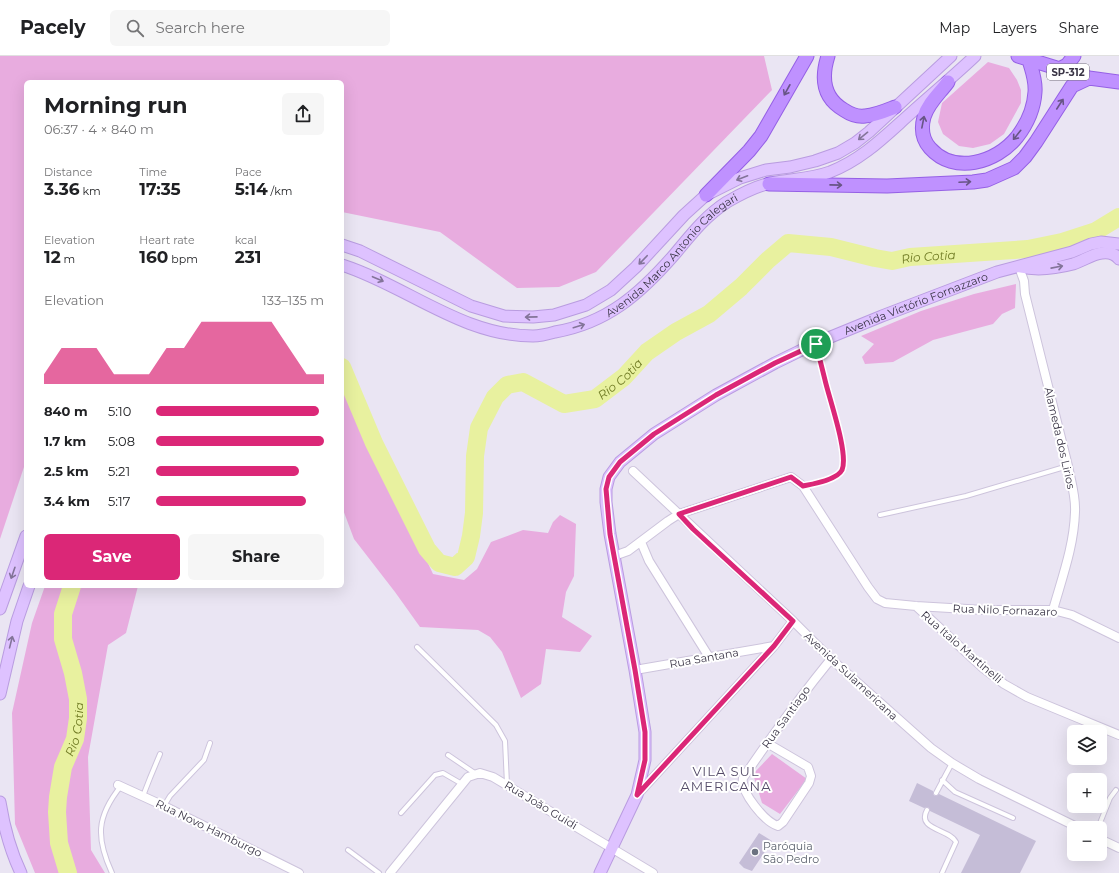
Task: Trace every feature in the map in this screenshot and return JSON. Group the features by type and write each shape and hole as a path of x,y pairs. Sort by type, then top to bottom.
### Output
{"main road":[{"path":"706,195 736,166 761,136 807,56"},
{"path":"828,56 825,67 824,84 827,95 836,106 849,113 863,116 877,115 895,107"},
{"name":"Avenida Marco Antonio Calegari","path":"344,246 360,251 471,306 504,316 533,318 554,315 586,305 611,290 636,267 684,215 706,195 740,178 766,170 790,167 815,161 838,153 855,143 951,56"},
{"name":"Avenida Marco Antonio Calegari","path":"344,266 382,281 432,307 472,325 503,334 534,336 564,331 596,321 618,308 634,296 658,273 696,228 726,203 745,193 769,184 806,178 828,172 852,162 872,147 948,82 975,56"},
{"path":"1059,69 1068,65 1074,56"},
{"path":"948,82 930,104 924,115 922,131 928,146 936,155 946,161 960,164 987,159 1001,151 1016,138 1027,122 1033,105 1035,82 1023,58"},
{"name":"SP-312","path":"1023,58 1089,78 1119,82"},
{"path":"769,184 887,186 987,180 1014,168 1026,157 1072,86 1089,78"},
{"name":"Avenida Victório Fornazzaro","path":"600,873 637,795 645,760 645,732 610,534 606,489 609,477 620,462 654,434 716,395 775,363 816,344 997,272 1072,252 1091,244 1101,242 1119,244"},
{"path":"1019,267 1036,270 1055,267 1073,264 1103,253 1115,255 1119,259"},
{"path":"0,609 24,542"},
{"path":"0,694 17,621 27,588"},
{"path":"0,802 4,824 20,873"}],"street":[{"name":"Alameda dos Lirios","path":"1019,267 1024,281 1025,294 1068,466 1075,511 1074,529 1053,610"},
{"name":"Avenida Sulamericana","path":"633,471 693,529 793,621 831,659 930,748 979,779 1067,822"},
{"path":"614,556 628,551 679,514 791,477 803,486"},
{"name":"Rua Nilo Fornazaro","path":"803,486 868,587 877,599 885,603 984,610 1053,610 1072,615 1119,638"},
{"path":"641,542 649,561 709,657"},
{"name":"Rua Italo Martinelli","path":"916,606 1004,684 1027,697 1119,735"},
{"path":"637,795 774,646 793,621"},
{"name":"Rua Santana","path":"635,670 774,646"},
{"name":"Rua Santiago","path":"767,743 808,767 811,776 809,783 783,822 778,826 756,808 743,783 743,778 767,743 799,698 831,659"},
{"path":"390,873 468,777 476,774"},
{"name":"Rua João Guidi","path":"476,774 493,777 653,873"},
{"name":"Rua Novo Hamburgo","path":"120,786 164,806 284,870 299,873"},
{"path":"1107,842 1119,848"}],"lane":[{"path":"803,486 836,476 842,470 844,460 839,427 816,344"},
{"path":"880,515 966,496 1068,466"},
{"path":"417,647 496,725 505,741 507,785"},
{"path":"164,806 170,796 204,760 210,743"},
{"path":"143,796 160,754"},
{"path":"448,755 476,774"},
{"path":"936,792 952,763"},
{"path":"401,813 435,775 443,773 462,784"},
{"path":"942,780 955,792 1013,818"},
{"path":"112,873 102,846 100,832 102,820 108,803 120,786"},
{"path":"1101,821 1110,798 1116,790"},
{"path":"927,810 925,819 928,825 954,838 956,842 942,873"},
{"path":"348,850 380,873"}],"shaded area":[{"path":"0,56 764,56 772,90 596,272 559,287 517,288 440,232 344,212 344,80 24,80 24,467 0,539"},
{"path":"988,62 1009,68 1017,80 1021,90 1021,103 1004,134 990,144 973,148 959,146 943,134 938,122 942,103"},
{"path":"1016,284 1015,308 1002,314 993,324 933,340 893,362 865,364 862,357 874,344 861,336 921,311 974,294"},
{"path":"344,382 433,574 464,580 477,569 491,542 523,530 548,533 553,522 560,515 576,524 574,576 566,592 562,617 592,636 580,652 546,649 541,684 521,698 502,652 490,637 478,630 420,627 354,539 344,512"},
{"path":"44,588 137,588 126,633 108,645 88,757 91,850 105,873 35,873 15,824 12,713 32,623"},
{"path":"772,754 807,779 780,814 762,803 753,774"}],"building":[{"path":"917,783 933,791 935,796 939,794 1036,841 1020,873 961,873 980,835 930,811 928,807 924,808 909,801"},
{"name":"Paróquia São Pedro","path":"759,833 772,841 752,871 744,868 739,863"}],"waterway":[{"name":"Rio Cotia","path":"344,372 374,443 427,549 439,563 455,567 466,557 471,536 474,513 475,456 479,428 495,397 507,385 523,382 564,404 595,399 624,377 647,352 676,332 709,314 741,287 768,260 788,243 831,247 892,261 910,257 1028,249 1062,242 1096,231 1119,217"},
{"name":"Rio Cotia","path":"68,873 59,843 57,812 63,767 75,739 78,718 78,699 73,673 63,639 63,614 71,588"}],"place":[{"name":"Paróquia São Pedro","path":"755,852"}],"district":[{"name":"VILA SUL AMERICANA","path":"726,778"}],"route":[{"path":"816,344 839,427 844,460 842,470 836,476 803,486 791,477 679,514 693,529 793,621 774,646 637,795 645,760 645,732 610,534 606,502 606,489 609,477 620,462 654,434 716,395 775,363 816,344"}]}
